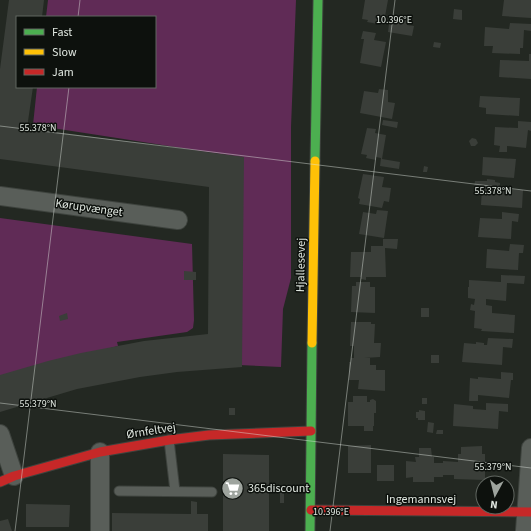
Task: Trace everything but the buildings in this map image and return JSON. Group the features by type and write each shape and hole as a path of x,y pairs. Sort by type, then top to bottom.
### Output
{"main road":[{"name":"Hjallesevej","path":"310,531 311,374 318,0"},
{"name":"Ørnfeltvej","path":"7,479 100,452 169,440 209,434 311,431"},
{"name":"Ingemannsvej","path":"310,510 529,512"}],"street":[{"name":"Kørupvænget","path":"0,196 178,220"},
{"path":"0,434 7,479"},
{"path":"525,531 529,512 531,448"},
{"path":"100,452 100,531"}],"lane":[{"path":"169,440 175,491"},
{"path":"119,491 212,492"}],"shaded area":[{"path":"48,0 296,0 291,127 291,278 283,309 281,367 239,365 240,157 33,125 37,88 156,88 156,16 46,16"},
{"path":"0,218 192,244 193,328 187,332 117,342 118,346 0,377"}],"traffic: fast":[{"path":"315,161 318,0"},
{"path":"310,531 312,343"}],"traffic: slow":[{"path":"312,343 315,161"}],"traffic: jam":[{"path":"0,482 14,476 100,452 169,440 209,435 311,431"},
{"path":"311,510 531,512"}],"place":[{"name":"365discount","path":"232,488"}]}
